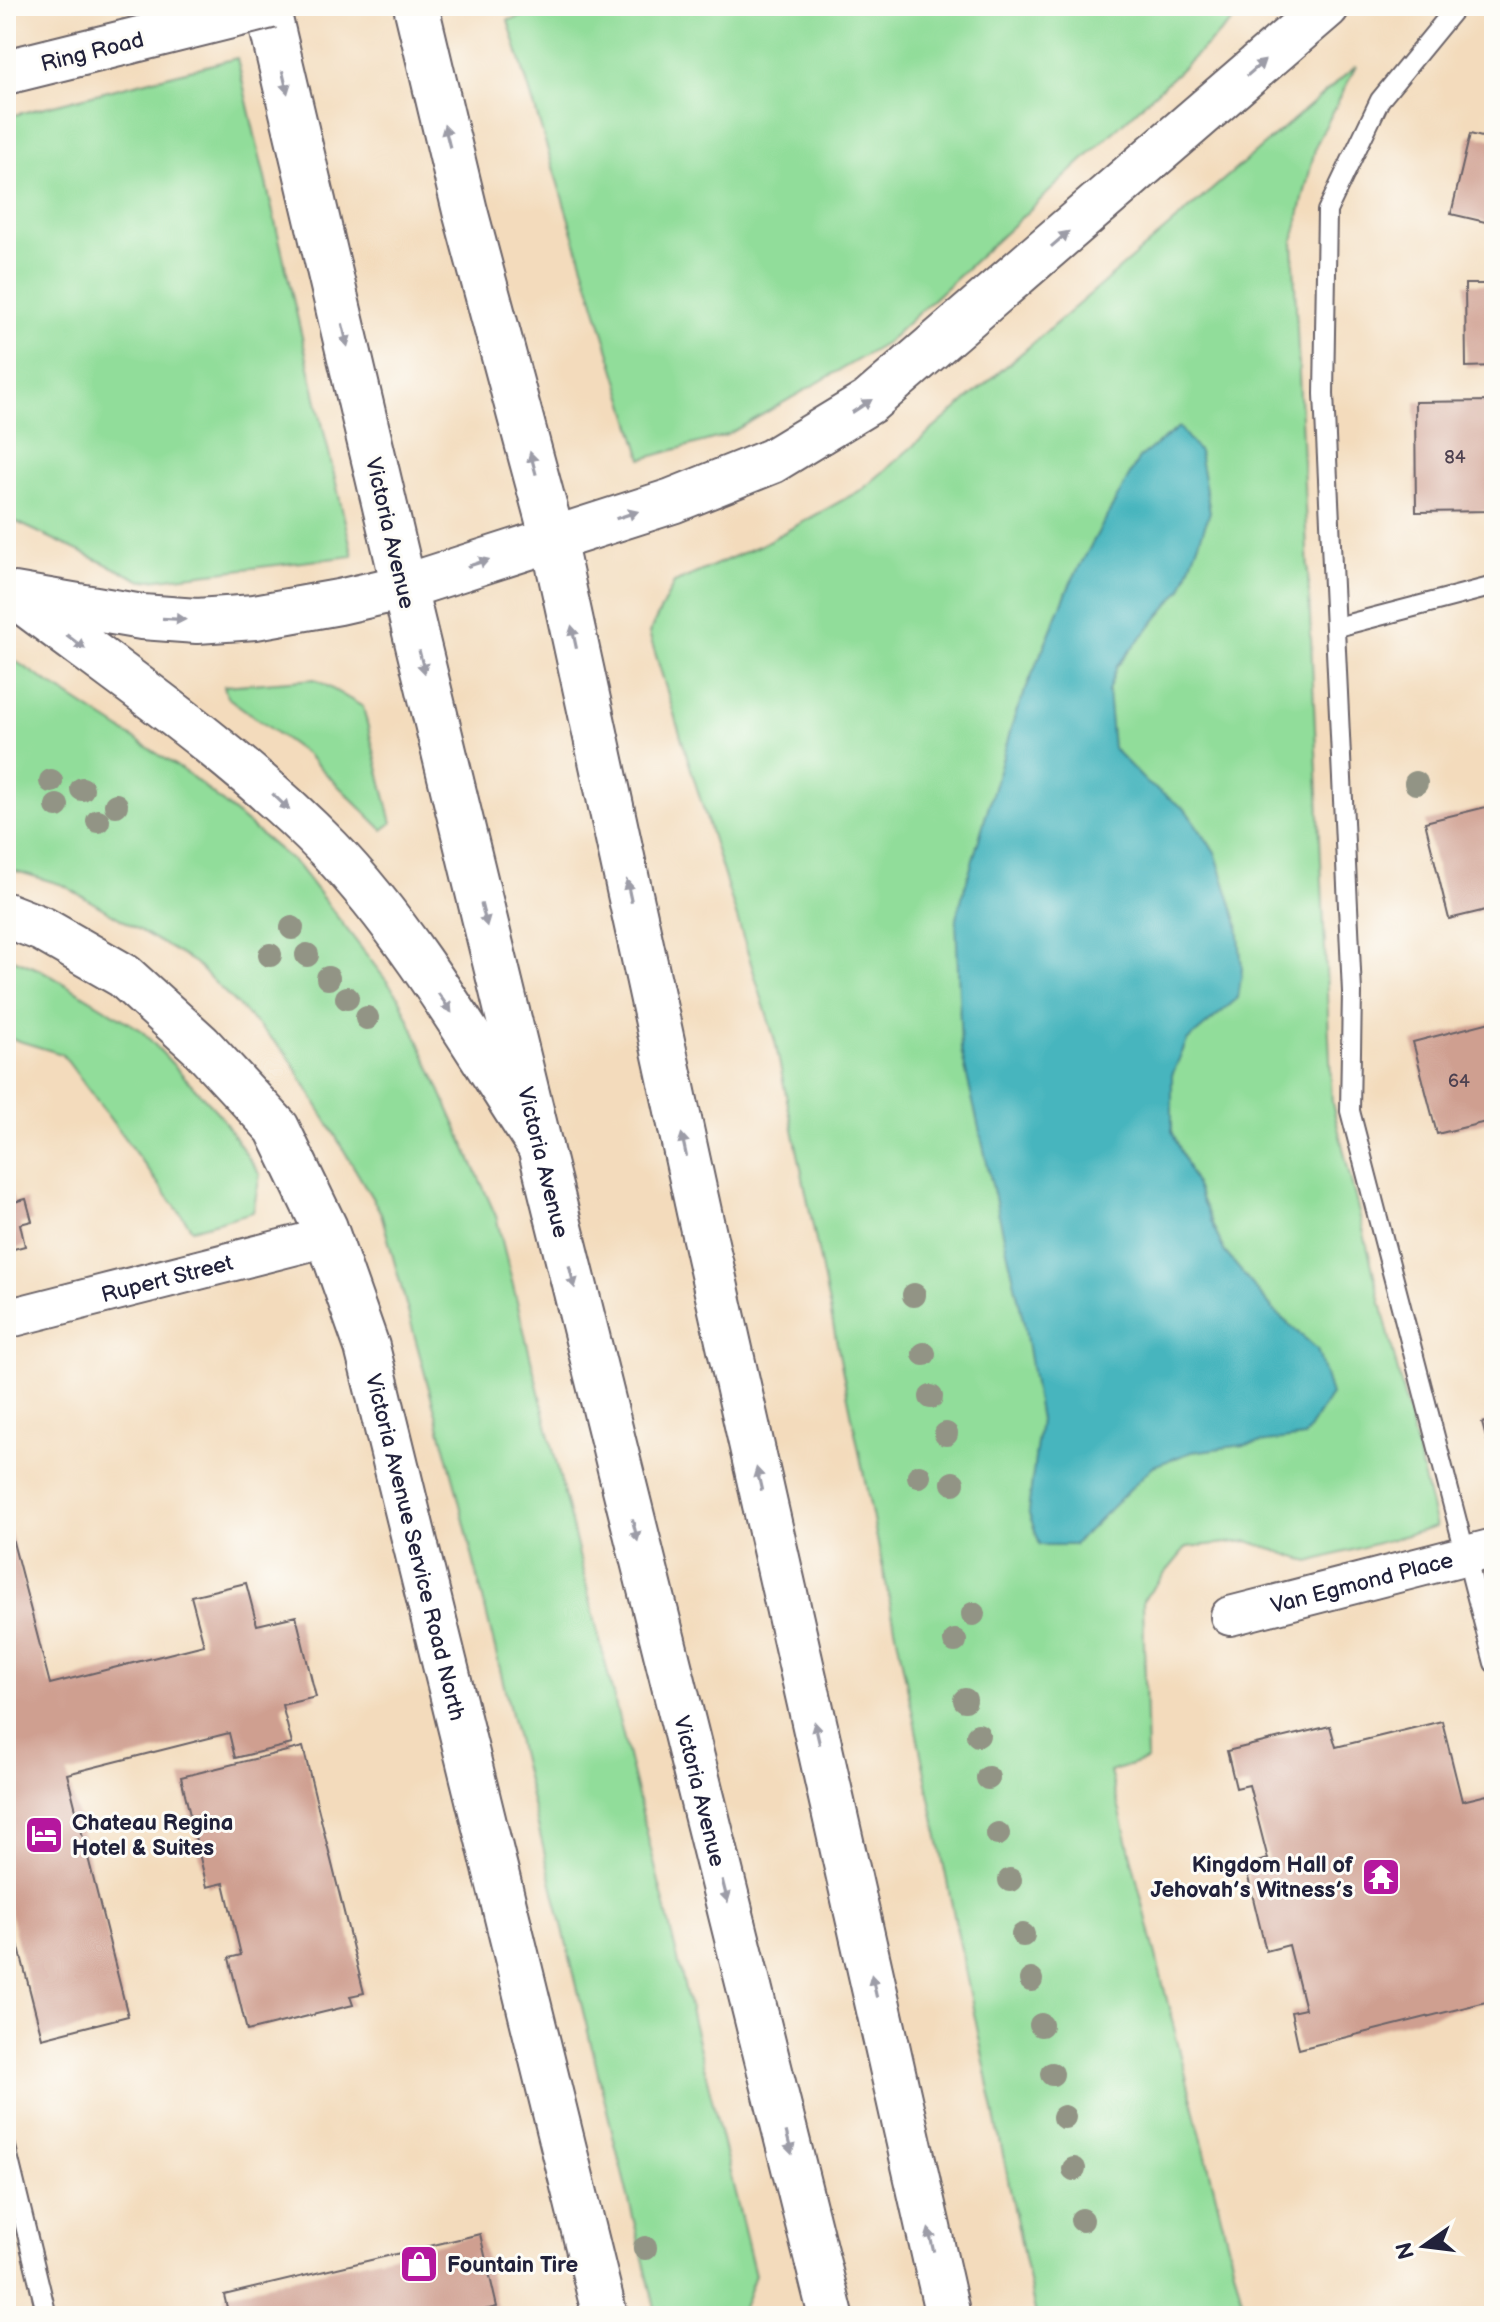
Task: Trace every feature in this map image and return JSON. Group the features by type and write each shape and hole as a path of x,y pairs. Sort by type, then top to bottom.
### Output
{"main road":[{"name":"Ring Road","path":"6,72 269,6"},
{"name":"Victoria Avenue","path":"269,6 404,587 540,1147 831,2316"},
{"path":"416,6 465,211 553,539 704,1236 948,2316"},
{"path":"10,593 142,617 197,621 255,617 404,587 672,501 772,461 869,402 1327,6"},
{"path":"10,593 262,784 332,852 428,978 540,1147"},
{"name":"Victoria Avenue Service Road North","path":"6,915 42,929 124,976 200,1045 277,1128 328,1237 367,1347 605,2316"},
{"path":"805,2316 814,2245"}],"street":[{"name":"Rupert Street","path":"6,1319 328,1237"},
{"name":"Van Egmond Place","path":"1230,1616 1479,1552"}],"lane":[{"path":"1457,6 1380,100 1327,211 1324,394 1352,992 1350,1111 1479,1552 1494,1663"},
{"path":"1337,627 1494,586"},
{"path":"6,2147 47,2316"}],"green space":[{"path":"564,6 1249,6 885,344 727,435 642,459 508,20"},
{"path":"237,58 353,556 142,581 6,517 6,117"},
{"path":"1356,66 1316,145 1293,241 1332,1103 1436,1527 1309,1562 1248,1541 1187,1547 1143,1600 1147,1760 1110,1772 1246,2316 1036,2316 775,1041 649,633 674,583 763,544 863,489"},
{"path":"6,655 190,775 298,866 399,997 496,1216 755,2275 740,2316 657,2316 455,1484 381,1213 287,1054 195,963 63,885 6,868"},
{"path":"315,679 363,707 392,823 383,830 307,755 227,697 224,686"},
{"path":"6,956 43,971 141,1030 220,1115 260,1175 253,1212 192,1229 62,1054 6,1037"}],"water":[{"path":"1179,427 1199,452 1210,512 1182,589 1117,666 1108,691 1113,748 1147,783 1185,809 1215,852 1238,924 1242,970 1238,998 1187,1041 1172,1075 1172,1131 1224,1251 1276,1313 1317,1349 1331,1395 1304,1437 1192,1452 1153,1466 1074,1545 1040,1545 1028,1511 1040,1420 1024,1324 961,1050 956,918 1015,715 1071,582 1139,458"}],"building":[{"path":"1470,134 1494,140 1494,224 1451,214"},
{"path":"1465,284 1494,284 1494,366 1466,367"},
{"path":"1494,401 1494,511 1416,512 1415,402"},
{"path":"1494,805 1494,908 1449,919 1425,822"},
{"path":"1494,1021 1494,1120 1437,1134 1413,1042"},
{"path":"6,1173 14,1202 26,1199 32,1221 20,1224 25,1246 6,1251"},
{"path":"1494,1420 1494,1463 1493,1463 1482,1423"},
{"name":"Chateau Regina Hotel & Suites","path":"6,1515 50,1684 204,1645 191,1596 246,1583 257,1625 296,1616 316,1697 282,1705 292,1744 235,1758 229,1733 67,1774 128,2016 42,2038 6,1897"},
{"path":"1442,1721 1462,1801 1487,1795 1494,1824 1494,2000 1299,2049 1291,2012 1305,2009 1289,1945 1266,1951 1245,1865 1268,1859 1249,1785 1236,1788 1227,1751 1330,1726 1336,1747"},
{"path":"303,1747 364,1993 350,1996 353,2005 247,2031 229,1958 241,1955 224,1883 207,1887 181,1777"},
{"name":"Fountain Tire","path":"480,2234 497,2307 459,2316 229,2316 224,2295"}],"place":[{"name":"Chateau Regina Hotel & Suites","path":"44,1835"},
{"name":"Kingdom Hall of Jehovah’s Witness’s","path":"1381,1877"},
{"name":"Fountain Tire","path":"419,2264"}]}
